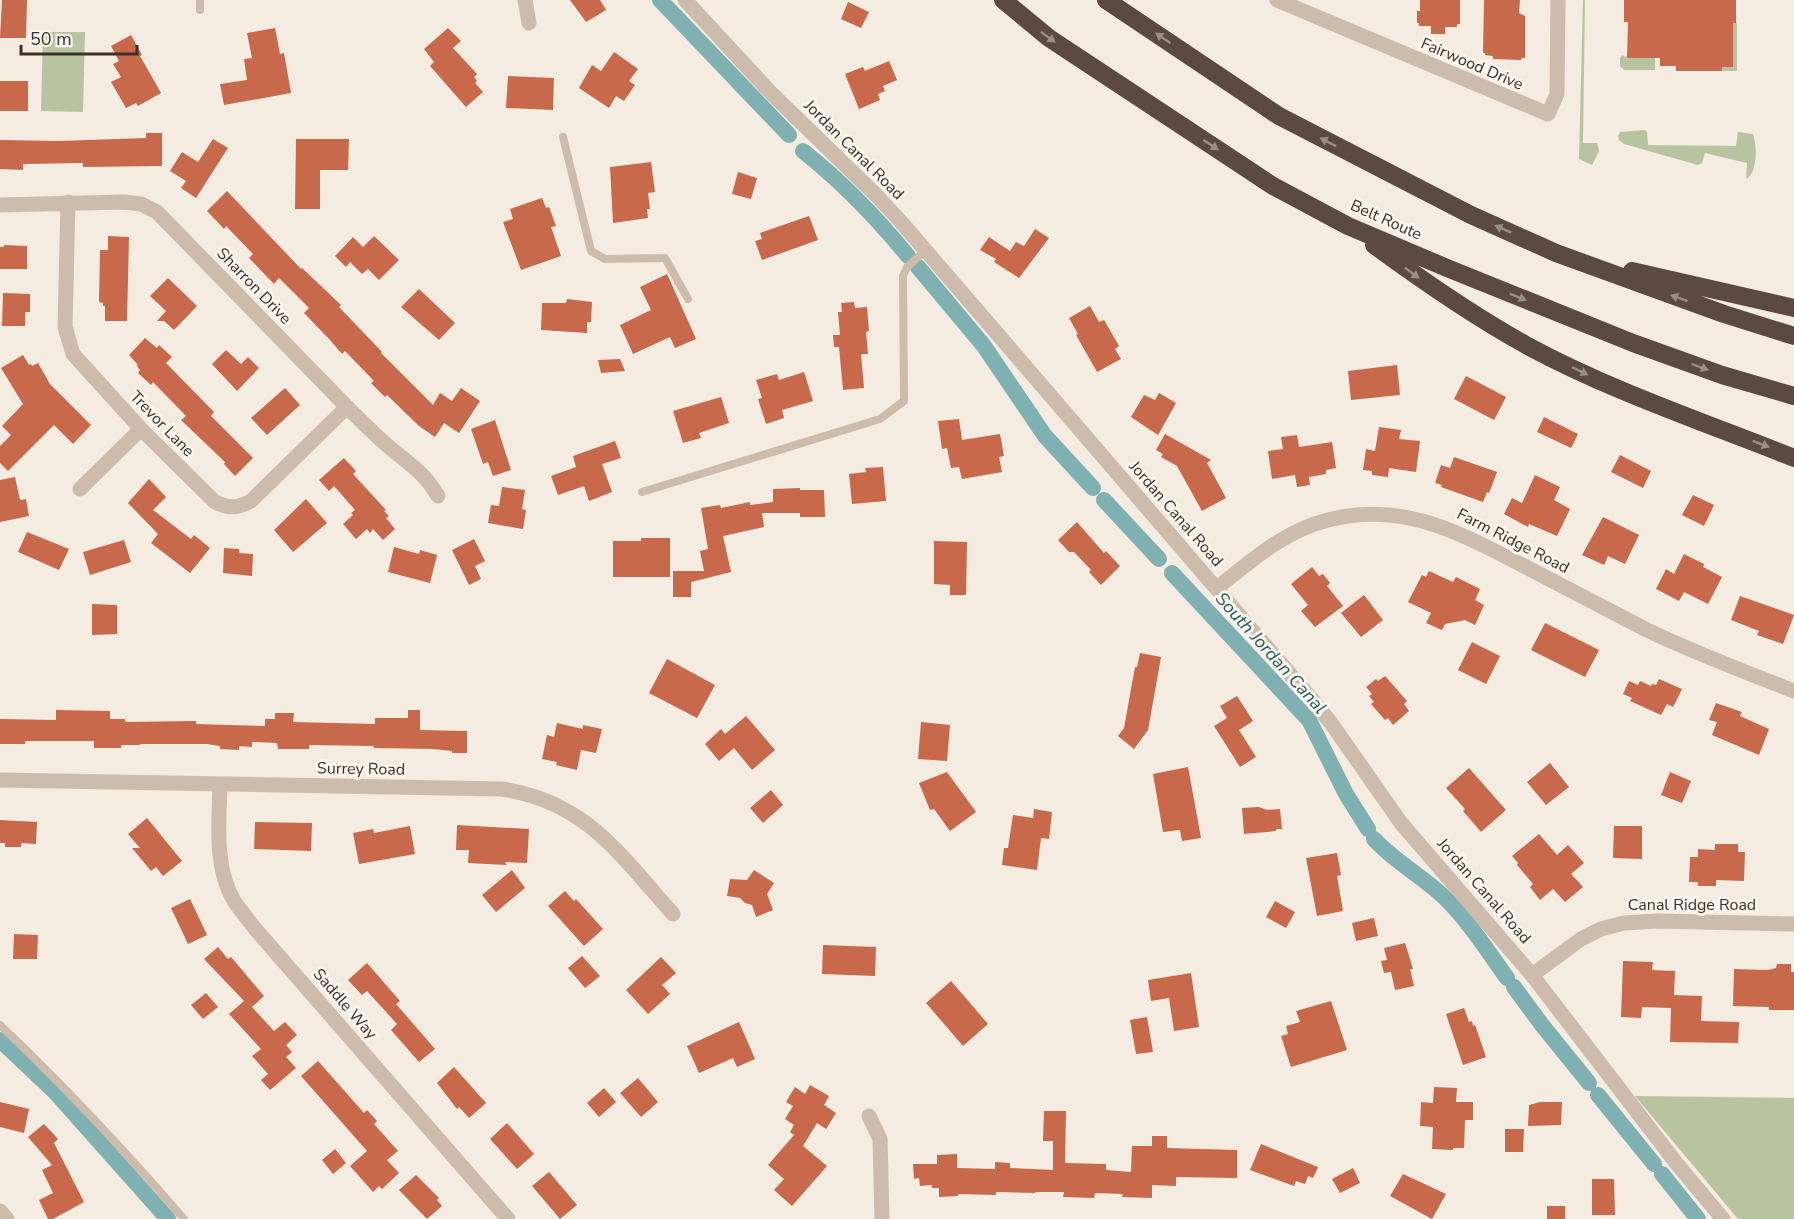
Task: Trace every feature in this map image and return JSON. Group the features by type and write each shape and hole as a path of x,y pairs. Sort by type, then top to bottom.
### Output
{"highway":[{"name":"Belt Route","path":"1003,0 1049,38 1273,186 1348,226 1634,343 1722,375 1794,396"},
{"path":"1106,0 1279,116 1471,215 1556,253 1724,314 1794,336"},
{"path":"1348,226 1442,295 1526,345 1602,382 1794,458"},
{"path":"1556,253 1794,308"}],"street":[{"path":"525,0 529,23"},
{"name":"Jordan Canal Road","path":"685,0 764,87 877,196 1332,723 1401,823 1532,975 1677,1164 1723,1219"},
{"name":"Fairwood Drive","path":"1277,0 1548,114 1557,94 1558,0"},
{"name":"Sharron Drive","path":"0,205 68,202 133,203 141,204 157,212 346,407 428,479 438,496"},
{"name":"Trevor Lane","path":"68,202 67,337 79,361 141,429 215,502 234,507 243,506 251,501 346,407"},
{"path":"80,489 141,429"},
{"name":"Farm Ridge Road","path":"1217,588 1269,546 1308,526 1329,519 1351,516 1399,515 1423,520 1461,534 1650,631 1794,691"},
{"name":"Surrey Road","path":"0,780 501,789 524,792 546,799 570,811 593,827 613,846 673,914"},
{"name":"Saddle Way","path":"220,785 220,858 224,879 233,899 257,931 508,1219"},
{"name":"Canal Ridge Road","path":"1532,975 1581,939 1601,929 1623,923 1657,921 1794,924"},
{"path":"869,1116 880,1139 882,1219"},
{"path":"0,1211 7,1219"}],"lane":[{"path":"200,0 200,10"},
{"path":"563,137 591,251 605,259 665,258 688,299"},
{"path":"642,492 880,419 903,401 903,276 907,267 925,251"},
{"path":"0,1025 132,1158 184,1219"}],"green space":[{"path":"1583,0 1585,0 1583,143 1597,143 1599,151 1592,165 1579,159"},
{"path":"1733,23 1737,23 1737,71 1722,71 1722,67 1733,67"},
{"path":"43,32 85,32 83,112 41,111"},
{"path":"1622,55 1628,58 1655,58 1655,70 1624,70 1620,66"},
{"path":"1645,130 1648,145 1736,146 1738,132 1753,134 1756,152 1753,171 1746,179 1747,163 1705,153 1702,163 1698,165 1624,144 1619,140 1620,132"},
{"path":"1635,1096 1794,1098 1794,1219 1738,1219"}],"building":[{"path":"2,0 27,0 26,38 0,38"},
{"path":"570,0 600,0 606,10 586,22"},
{"path":"1420,0 1460,0 1460,24 1457,24 1457,27 1445,27 1445,34 1431,34 1431,26 1419,26 1417,23"},
{"path":"1484,0 1520,0 1519,13 1525,16 1525,58 1521,60 1493,59 1493,56 1483,53"},
{"path":"1624,0 1736,0 1736,23 1733,23 1733,67 1722,67 1722,71 1676,71 1676,66 1660,66 1660,58 1627,58 1628,22 1624,22"},
{"path":"848,2 869,12 861,28 841,19"},
{"path":"275,28 280,54 284,53 291,93 224,105 220,84 247,80 244,59 252,58 247,33"},
{"path":"448,28 461,41 453,48 477,74 474,77 477,81 475,83 483,92 466,107 430,66 434,62 424,49"},
{"path":"131,35 161,93 138,106 136,103 126,108 111,82 121,77 113,64 119,61 111,46"},
{"path":"614,52 638,69 629,81 635,85 624,101 616,96 609,108 579,88 592,65 601,71"},
{"path":"889,61 897,80 883,86 885,91 878,94 880,100 859,109 845,74 863,67 865,71"},
{"path":"508,76 554,78 553,110 506,108"},
{"path":"0,81 28,81 28,111 0,111"},
{"path":"146,133 162,133 162,166 83,167 83,163 23,164 23,170 0,169 0,140 59,141 146,138"},
{"path":"213,139 228,148 196,198 181,188 186,181 170,171 182,152 198,162"},
{"path":"296,139 349,139 348,170 320,170 320,209 295,209"},
{"path":"651,162 655,192 648,193 650,209 647,209 648,218 613,223 610,167"},
{"path":"738,172 757,178 751,199 732,194"},
{"path":"227,191 301,269 341,305 339,307 381,353 433,405 440,393 452,401 461,388 480,401 459,433 444,423 435,437 419,426 371,383 374,381 345,351 342,354 304,313 309,308 279,278 274,284 249,258 253,254 226,226 224,229 207,211"},
{"path":"542,198 546,208 549,207 556,226 551,227 561,256 521,270 503,222 513,219 510,209"},
{"path":"809,216 818,240 762,260 755,241 762,239 760,233"},
{"path":"1035,229 1049,238 1019,278 994,262 996,259 980,250 989,237 1010,251 1016,242 1024,246"},
{"path":"108,236 129,237 127,321 105,321 105,306 99,302 100,250 108,250"},
{"path":"374,236 399,260 379,280 368,269 362,274 350,262 346,267 335,256 353,237 363,247"},
{"path":"4,245 27,246 27,269 0,269 0,247"},
{"path":"667,274 696,339 675,348 670,337 633,354 620,325 651,310 640,287"},
{"path":"168,278 197,306 174,330 164,321 157,321 166,311 150,296"},
{"path":"419,289 455,323 439,340 401,307"},
{"path":"3,293 30,294 30,312 25,312 25,326 2,326"},
{"path":"567,299 592,302 591,322 587,322 587,333 541,330 542,303 566,303"},
{"path":"854,302 855,308 867,307 868,354 861,354 864,388 843,390 839,347 834,347 833,335 840,335 838,312 842,312 841,303"},
{"path":"1090,306 1099,322 1104,320 1119,346 1115,349 1121,359 1097,372 1069,318"},
{"path":"145,338 157,348 159,345 172,357 166,363 214,412 211,416 253,458 235,476 224,464 225,462 181,420 186,416 153,382 151,385 138,373 140,370 138,365 129,355"},
{"path":"226,350 241,364 248,357 259,368 237,391 212,364"},
{"path":"23,355 29,365 38,363 50,384 91,425 73,444 54,425 8,471 0,463 0,446 11,435 2,426 23,404 1,368"},
{"path":"620,359 625,371 601,373 598,360"},
{"path":"1397,365 1400,395 1351,400 1348,371"},
{"path":"804,372 813,401 782,410 784,418 766,424 758,399 762,398 756,380 777,374 779,380"},
{"path":"1466,376 1506,397 1494,420 1454,399"},
{"path":"285,388 300,405 267,435 251,418"},
{"path":"1159,393 1176,403 1158,435 1131,417 1144,395 1155,400"},
{"path":"721,397 729,423 699,433 701,438 683,443 673,411"},
{"path":"1544,417 1578,434 1571,448 1537,432"},
{"path":"959,419 962,440 1000,434 1004,456 999,457 1002,472 962,479 959,467 951,468 947,448 942,449 938,421"},
{"path":"495,420 511,470 493,476 488,462 483,464 471,429"},
{"path":"1379,427 1401,430 1399,439 1420,441 1416,472 1389,468 1388,477 1372,475 1372,471 1363,470 1366,449 1375,451"},
{"path":"1165,434 1211,460 1207,463 1226,498 1202,511 1177,466 1161,457 1163,454 1156,450"},
{"path":"1297,435 1299,447 1332,442 1336,468 1326,470 1326,474 1309,477 1310,485 1297,487 1295,475 1272,479 1268,451 1283,449 1281,437"},
{"path":"615,441 621,458 602,464 612,492 589,501 584,486 558,495 551,476 576,467 573,456"},
{"path":"1620,455 1651,471 1643,488 1611,472"},
{"path":"1454,457 1497,472 1483,502 1435,483 1441,465 1450,468"},
{"path":"344,458 356,471 353,474 389,516 386,518 395,529 383,540 373,529 370,533 367,529 356,539 343,524 355,510 334,486 329,491 319,480"},
{"path":"883,467 886,501 852,504 849,474 866,472 865,468"},
{"path":"1535,475 1560,487 1554,500 1570,509 1557,536 1529,524 1528,527 1504,514 1512,498 1522,503"},
{"path":"15,477 20,500 26,499 29,516 0,522 0,480"},
{"path":"149,479 166,497 153,510 191,539 194,535 210,548 190,573 151,543 158,534 128,503"},
{"path":"502,487 525,490 522,509 526,510 523,529 488,523 491,505 499,506"},
{"path":"800,488 800,490 824,490 825,517 800,517 800,513 762,513 764,527 723,536 731,572 691,582 691,597 673,597 673,571 704,571 700,551 708,549 701,508 720,505 721,508 750,502 750,505 773,502 773,489"},
{"path":"1693,495 1714,505 1704,526 1682,515"},
{"path":"306,499 327,523 293,552 274,530"},
{"path":"1603,517 1639,535 1625,564 1608,556 1604,565 1582,555"},
{"path":"1077,522 1104,553 1106,551 1120,566 1101,585 1074,552 1069,552 1058,540"},
{"path":"27,532 69,549 59,570 18,552"},
{"path":"641,538 670,538 670,577 613,577 613,541 641,541"},
{"path":"474,539 485,561 475,566 481,579 469,585 452,550"},
{"path":"124,540 131,562 90,575 83,552"},
{"path":"934,541 967,542 966,595 950,595 950,585 934,584"},
{"path":"394,547 419,554 420,550 437,555 430,583 388,572"},
{"path":"224,548 239,549 239,553 253,554 252,576 223,573"},
{"path":"1684,554 1704,564 1703,567 1722,577 1708,604 1684,592 1679,601 1656,589 1666,569 1674,574"},
{"path":"1312,567 1319,576 1323,574 1330,583 1327,586 1343,606 1315,627 1301,611 1308,605 1291,584"},
{"path":"1429,571 1453,582 1456,577 1480,589 1475,600 1484,605 1475,625 1465,620 1445,624 1442,630 1426,623 1431,613 1408,602 1422,575 1426,577"},
{"path":"1364,595 1383,620 1361,637 1341,613"},
{"path":"1740,596 1794,615 1783,644 1757,635 1759,631 1731,620"},
{"path":"92,604 117,605 117,634 92,635"},
{"path":"1545,623 1599,650 1585,677 1531,650"},
{"path":"1472,642 1500,656 1486,684 1458,670"},
{"path":"1140,653 1161,657 1148,730 1134,749 1118,736 1124,728 1135,667 1137,667"},
{"path":"667,659 715,685 697,718 649,693"},
{"path":"1385,676 1407,701 1404,704 1409,711 1393,725 1388,718 1385,720 1371,704 1374,702 1369,696 1372,694 1366,687 1376,679 1378,681"},
{"path":"1659,679 1682,689 1673,707 1667,704 1661,715 1630,701 1632,698 1623,694 1629,681 1638,685 1640,681 1651,686 1656,685"},
{"path":"1237,696 1253,721 1239,730 1256,757 1240,767 1214,726 1227,718 1220,706"},
{"path":"1716,703 1742,712 1740,716 1769,729 1759,755 1712,735 1717,722 1709,720"},
{"path":"56,710 110,711 110,719 125,719 125,722 196,721 196,724 265,726 265,719 275,719 275,713 294,713 293,722 375,724 375,718 408,718 408,710 420,710 420,730 467,731 467,753 433,749 374,748 374,746 309,745 309,749 278,749 277,743 252,742 252,747 239,746 239,750 220,749 220,746 207,744 140,744 121,745 121,748 94,748 94,741 25,741 25,744 0,744 0,719 56,720"},
{"path":"746,716 775,750 752,770 734,748 719,761 705,744 721,729 725,734"},
{"path":"921,722 950,725 947,761 918,759"},
{"path":"557,723 583,729 583,725 602,729 596,753 581,750 577,770 542,759 547,735 554,737"},
{"path":"1550,763 1569,787 1546,805 1527,782"},
{"path":"1188,767 1201,838 1182,841 1180,830 1163,832 1153,774"},
{"path":"1469,768 1506,810 1481,832 1446,788"},
{"path":"947,772 976,812 950,831 934,809 930,810 919,783"},
{"path":"1670,772 1691,781 1682,803 1661,795"},
{"path":"771,790 783,805 763,823 750,808"},
{"path":"1259,807 1267,810 1280,809 1282,829 1244,834 1242,808"},
{"path":"1034,809 1052,812 1049,839 1041,838 1037,870 1002,865 1004,848 1008,848 1013,815 1033,818"},
{"path":"147,818 182,861 163,876 156,867 151,871 132,848 140,848 128,834"},
{"path":"0,820 37,822 36,844 21,843 21,847 5,847 5,843 0,843"},
{"path":"255,822 312,823 311,851 254,849"},
{"path":"457,825 529,829 527,863 505,862 507,865 468,863 469,850 456,850"},
{"path":"410,826 415,854 359,864 353,833 373,829 374,833"},
{"path":"1614,826 1642,826 1642,859 1613,858"},
{"path":"1539,834 1557,855 1568,845 1584,863 1571,874 1583,887 1565,902 1553,889 1540,900 1530,887 1533,884 1512,856"},
{"path":"1715,844 1738,844 1738,852 1745,852 1744,881 1716,880 1716,886 1698,886 1698,882 1689,882 1690,857 1698,857 1698,849 1715,850"},
{"path":"1337,853 1341,875 1337,876 1343,911 1317,916 1306,858"},
{"path":"512,870 525,888 496,912 482,895"},
{"path":"754,870 774,883 767,894 773,910 756,917 752,905 740,898 727,896 730,879 747,880"},
{"path":"565,891 574,901 576,899 603,929 584,946 548,906"},
{"path":"190,899 207,935 188,944 171,908"},
{"path":"1275,901 1295,912 1286,928 1266,917"},
{"path":"1374,918 1378,936 1356,941 1352,923"},
{"path":"14,934 38,935 37,959 13,959"},
{"path":"1405,943 1413,969 1410,969 1414,986 1395,990 1391,972 1384,973 1381,961 1387,960 1384,948"},
{"path":"823,945 876,947 875,976 822,974"},
{"path":"218,947 228,959 231,957 264,996 252,1007 274,1031 285,1022 297,1035 286,1045 292,1052 286,1057 296,1068 270,1090 261,1080 268,1074 252,1056 261,1049 229,1014 244,1001 204,959"},
{"path":"582,956 600,976 585,988 568,968"},
{"path":"661,957 676,973 662,985 670,994 648,1014 626,990"},
{"path":"1623,961 1653,962 1652,970 1675,971 1674,995 1702,996 1701,1021 1739,1022 1738,1043 1670,1042 1671,1008 1642,1007 1641,1018 1621,1017"},
{"path":"367,963 400,1001 396,1004 435,1049 419,1062 391,1030 397,1024 367,991 362,995 348,980"},
{"path":"1777,964 1791,964 1791,972 1794,972 1794,1010 1733,1006 1734,969 1768,970 1776,968"},
{"path":"1191,973 1199,1027 1174,1031 1169,998 1151,1001 1148,980"},
{"path":"951,981 988,1024 963,1046 926,1003"},
{"path":"206,993 218,1007 203,1019 191,1005"},
{"path":"1331,1001 1347,1050 1291,1067 1281,1036 1288,1034 1286,1026 1300,1022 1296,1011"},
{"path":"1464,1008 1469,1022 1472,1021 1473,1026 1475,1025 1486,1057 1463,1065 1446,1014"},
{"path":"1147,1017 1153,1052 1136,1054 1130,1020"},
{"path":"739,1022 755,1059 737,1067 733,1058 699,1073 687,1046"},
{"path":"318,1061 364,1113 367,1110 377,1121 374,1124 398,1151 387,1160 399,1173 382,1189 379,1186 373,1192 350,1166 367,1151 301,1076"},
{"path":"454,1067 486,1103 469,1118 459,1107 457,1109 437,1083"},
{"path":"638,1078 658,1102 641,1117 620,1093"},
{"path":"810,1085 829,1096 824,1105 836,1113 826,1129 817,1123 803,1146 827,1166 792,1206 774,1190 784,1179 768,1165 794,1135 790,1132 794,1125 785,1119 793,1106 786,1102 795,1087 805,1094"},
{"path":"1434,1087 1457,1088 1456,1102 1473,1102 1473,1120 1465,1120 1464,1148 1432,1149 1433,1127 1420,1126 1421,1102 1433,1103"},
{"path":"604,1088 616,1102 599,1117 587,1103"},
{"path":"0,1102 29,1109 24,1133 0,1127"},
{"path":"1540,1102 1562,1102 1561,1125 1528,1126 1529,1105"},
{"path":"1044,1111 1066,1111 1065,1163 1106,1164 1106,1170 1131,1172 1132,1146 1152,1146 1152,1136 1167,1136 1167,1148 1237,1150 1237,1178 1176,1177 1176,1186 1152,1185 1152,1198 1095,1193 1094,1198 1063,1197 1064,1192 996,1192 996,1195 958,1194 958,1196 939,1197 939,1188 932,1188 932,1185 920,1186 919,1178 914,1179 913,1164 937,1164 937,1155 957,1154 957,1168 995,1169 995,1162 1010,1163 1010,1168 1053,1170 1053,1141 1043,1141"},
{"path":"507,1123 534,1154 517,1169 490,1139"},
{"path":"44,1124 58,1139 54,1143 84,1202 53,1219 48,1219 39,1200 53,1193 42,1170 52,1165 28,1137"},
{"path":"1505,1129 1524,1129 1523,1152 1505,1152"},
{"path":"1261,1144 1318,1167 1313,1178 1308,1176 1305,1184 1296,1181 1294,1186 1250,1170"},
{"path":"335,1149 346,1163 333,1174 322,1160"},
{"path":"1353,1168 1360,1183 1340,1193 1332,1179"},
{"path":"549,1172 577,1205 560,1219 532,1186"},
{"path":"1403,1174 1446,1194 1432,1219 1390,1196"},
{"path":"416,1175 439,1198 437,1200 442,1206 427,1219 399,1190"},
{"path":"1592,1179 1614,1179 1615,1215 1592,1215"},
{"path":"1547,1206 1565,1206 1565,1219 1547,1219"}],"waterway":[{"name":"South Jordan Canal","path":"660,0 789,135"},
{"name":"South Jordan Canal","path":"803,151 858,201 908,256"},
{"name":"South Jordan Canal","path":"918,267 984,346 1045,436 1093,488"},
{"name":"South Jordan Canal","path":"1104,500 1159,559"},
{"name":"South Jordan Canal","path":"1172,573 1309,720 1346,794 1368,829"},
{"name":"South Jordan Canal","path":"1374,839 1452,905 1507,978"},
{"name":"South Jordan Canal","path":"1514,987 1589,1083"},
{"path":"0,1040 55,1092 168,1219"},
{"name":"South Jordan Canal","path":"1598,1095 1654,1164"},
{"name":"South Jordan Canal","path":"1662,1174 1698,1219"}]}
